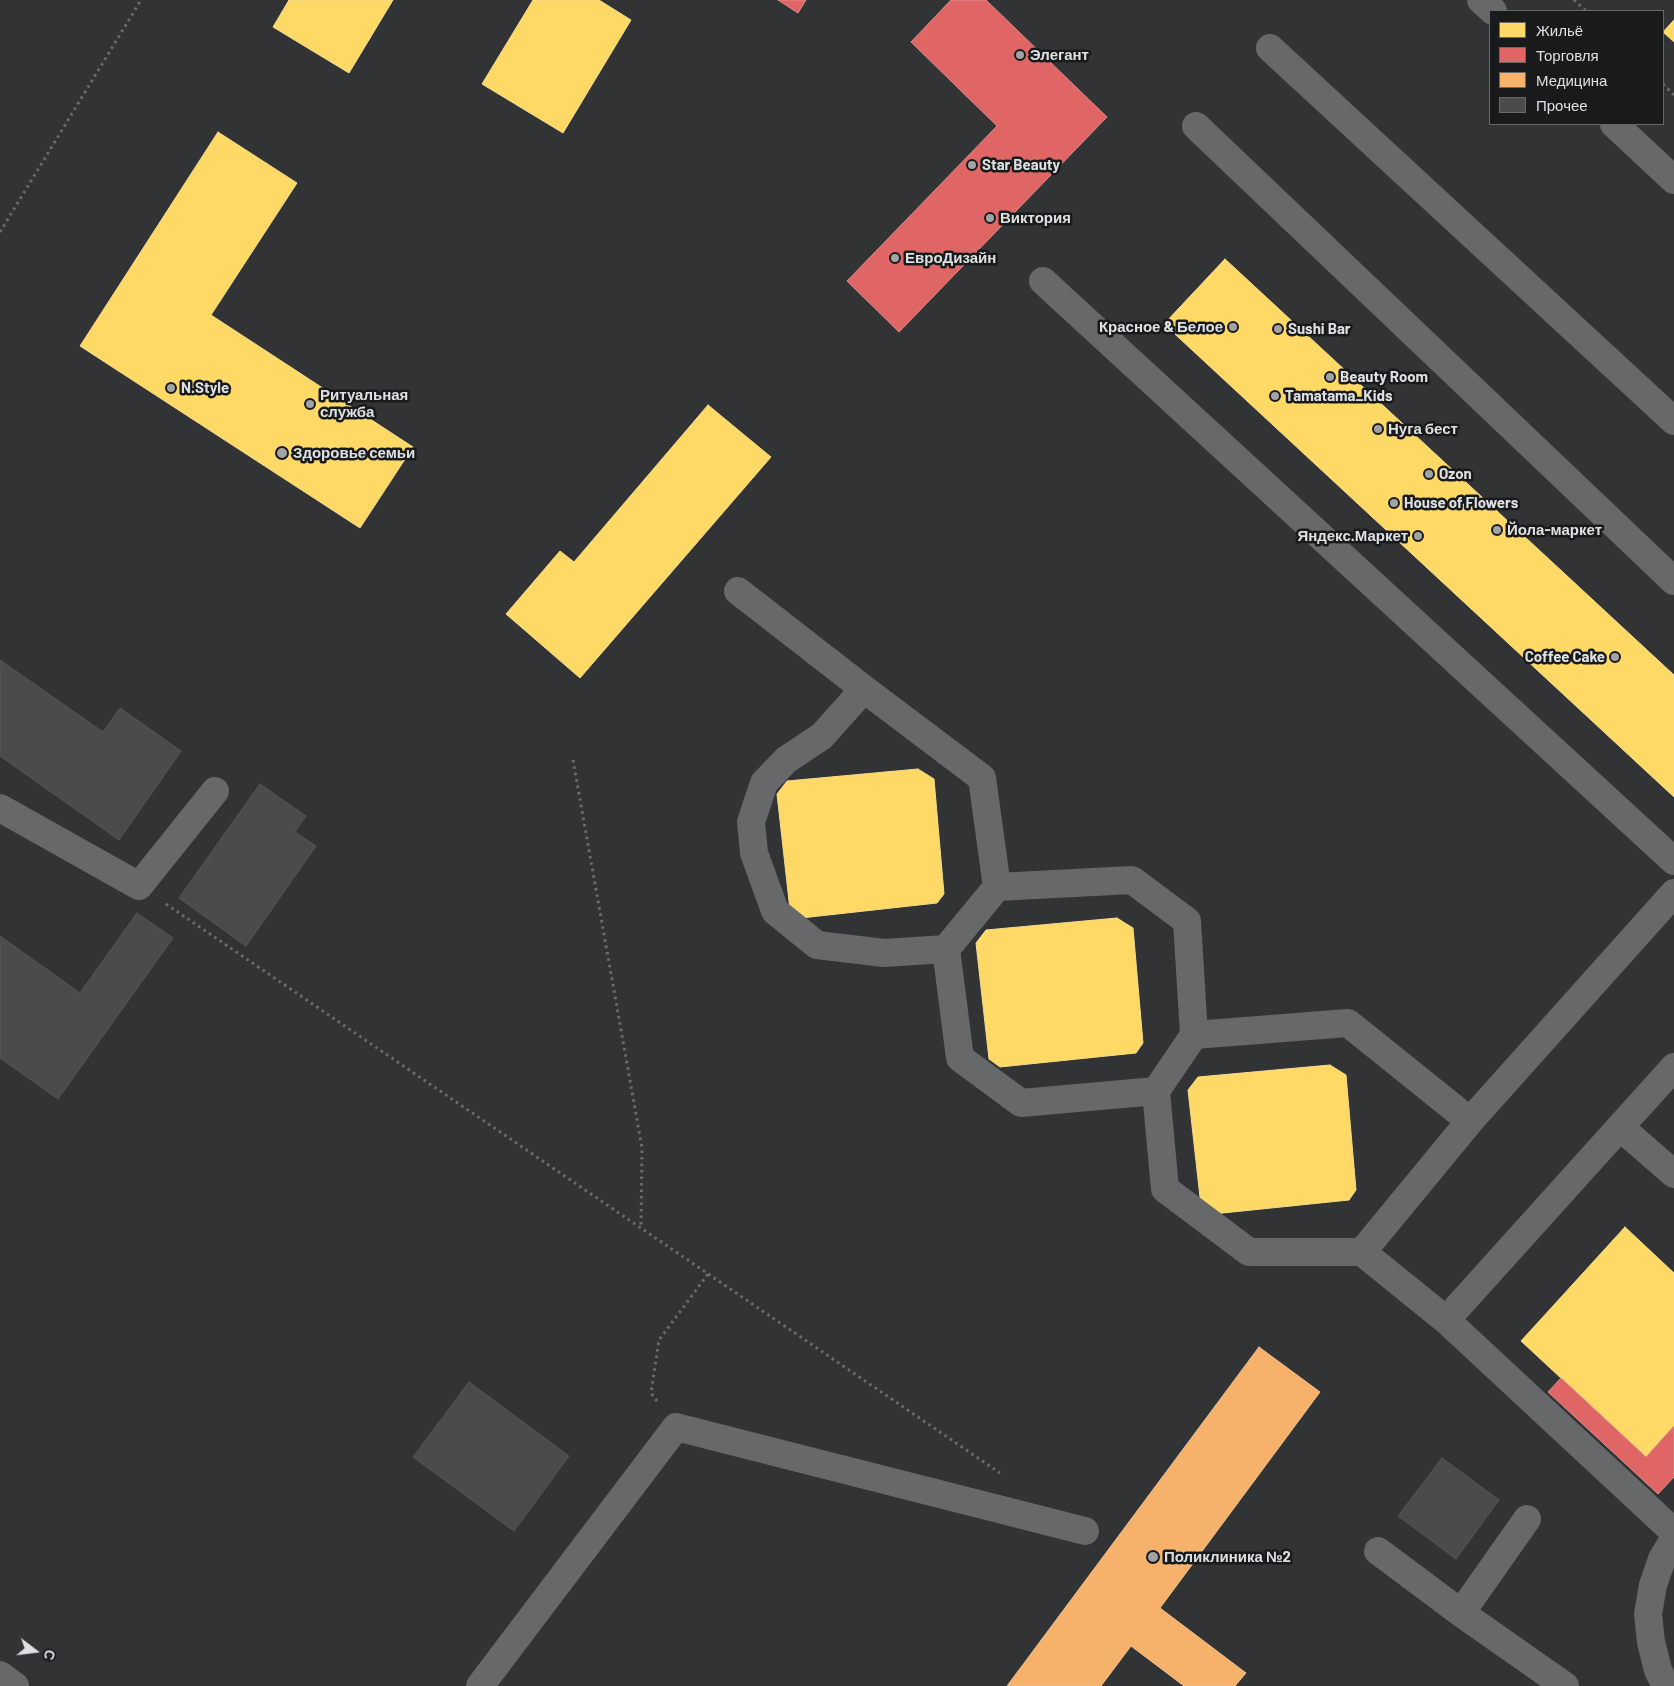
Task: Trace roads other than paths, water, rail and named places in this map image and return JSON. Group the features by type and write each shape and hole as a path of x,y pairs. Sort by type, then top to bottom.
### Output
{"street":[{"path":"1481,0 1492,10"},
{"path":"1494,10 1505,0"},
{"path":"1270,48 1674,421"},
{"path":"1615,125 1674,180"},
{"path":"1196,126 1674,581"},
{"path":"1043,281 1674,861"},
{"path":"738,591 982,778 997,887 946,949 960,1058 1021,1103 1156,1091"},
{"path":"864,689 822,736 786,760 764,783 751,822 754,853 775,911 817,945 884,953 946,949"},
{"path":"0,808 140,886 214,791"},
{"path":"997,887 1132,880 1187,921 1194,1035 1156,1091 1166,1189 1249,1252 1362,1252 1446,1320 1674,1532"},
{"path":"1362,1252 1470,1121 1674,893"},
{"path":"1194,1035 1348,1023 1470,1121"},
{"path":"1446,1320 1674,1067"},
{"path":"1620,1126 1674,1174"},
{"path":"480,1686 676,1427 1085,1531"},
{"path":"1461,1613 1527,1518"},
{"path":"1666,1686 1658,1670 1650,1642 1648,1614 1656,1576 1662,1559 1674,1539"},
{"path":"1378,1551 1564,1686"},
{"path":"0,1675 15,1686"}],"place":[{"name":"Элегант","path":"1020,55"},
{"name":"Star Beauty","path":"972,165"},
{"name":"Виктория","path":"990,218"},
{"name":"ЕвроДизайн","path":"895,258"},
{"name":"Красное & Белое","path":"1233,327"},
{"name":"Sushi Bar","path":"1278,329"},
{"name":"Beauty Room","path":"1330,377"},
{"name":"N.Style","path":"171,388"},
{"name":"Tamatama_Kids","path":"1275,396"},
{"name":"Ритуальная служба","path":"310,404"},
{"name":"Нуга бест","path":"1378,429"},
{"name":"Здоровье семьи","path":"282,453"},
{"name":"Ozon","path":"1429,474"},
{"name":"House of Flowers","path":"1394,503"},
{"name":"Йола-маркет","path":"1497,530"},
{"name":"Яндекс.Маркет","path":"1418,536"},
{"name":"Coffee Cake","path":"1615,657"},
{"name":"Поликлиника №2","path":"1153,1557"}]}
